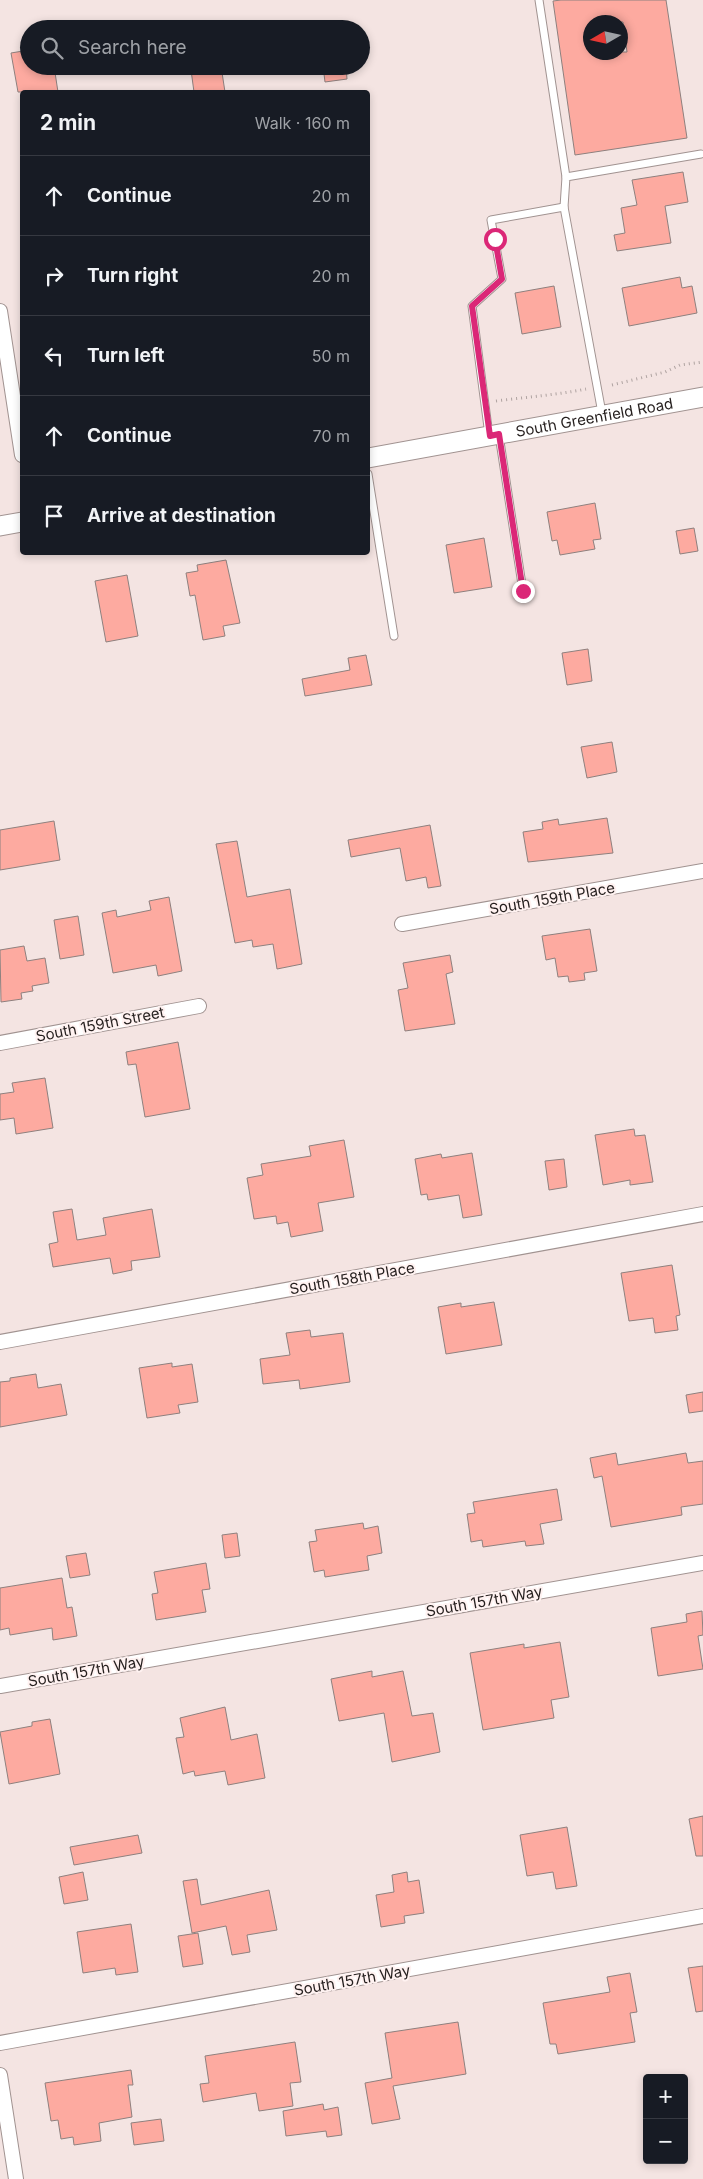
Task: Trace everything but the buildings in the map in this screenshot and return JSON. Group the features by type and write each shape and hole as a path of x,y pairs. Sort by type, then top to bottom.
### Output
{"main road":[{"name":"South Greenfield Road","path":"370,458 703,397"},
{"path":"0,526 20,522"}],"street":[{"path":"0,311 20,443"},
{"name":"South 159th Place","path":"402,924 703,871"},
{"name":"South 159th Street","path":"0,1043 199,1006"},
{"name":"South 158th Place","path":"0,1342 703,1214"},
{"name":"South 157th Way","path":"0,1686 703,1563"},
{"name":"South 157th Way","path":"0,2043 703,1916"},
{"path":"0,2075 16,2179"}],"lane":[{"path":"539,0 566,177 564,207 602,415"},
{"path":"566,177 701,154"},
{"path":"523,591 494,435 484,403 472,306 502,279 491,220 564,207"},
{"path":"370,486 394,636"}],"path":[{"path":"612,384 634,380 644,375 665,372 680,365 703,362"},
{"path":"484,403 544,394 552,396 586,390"}],"route":[{"path":"495,239 502,279 472,306 490,436 499,434 506,469 523,591"}]}
